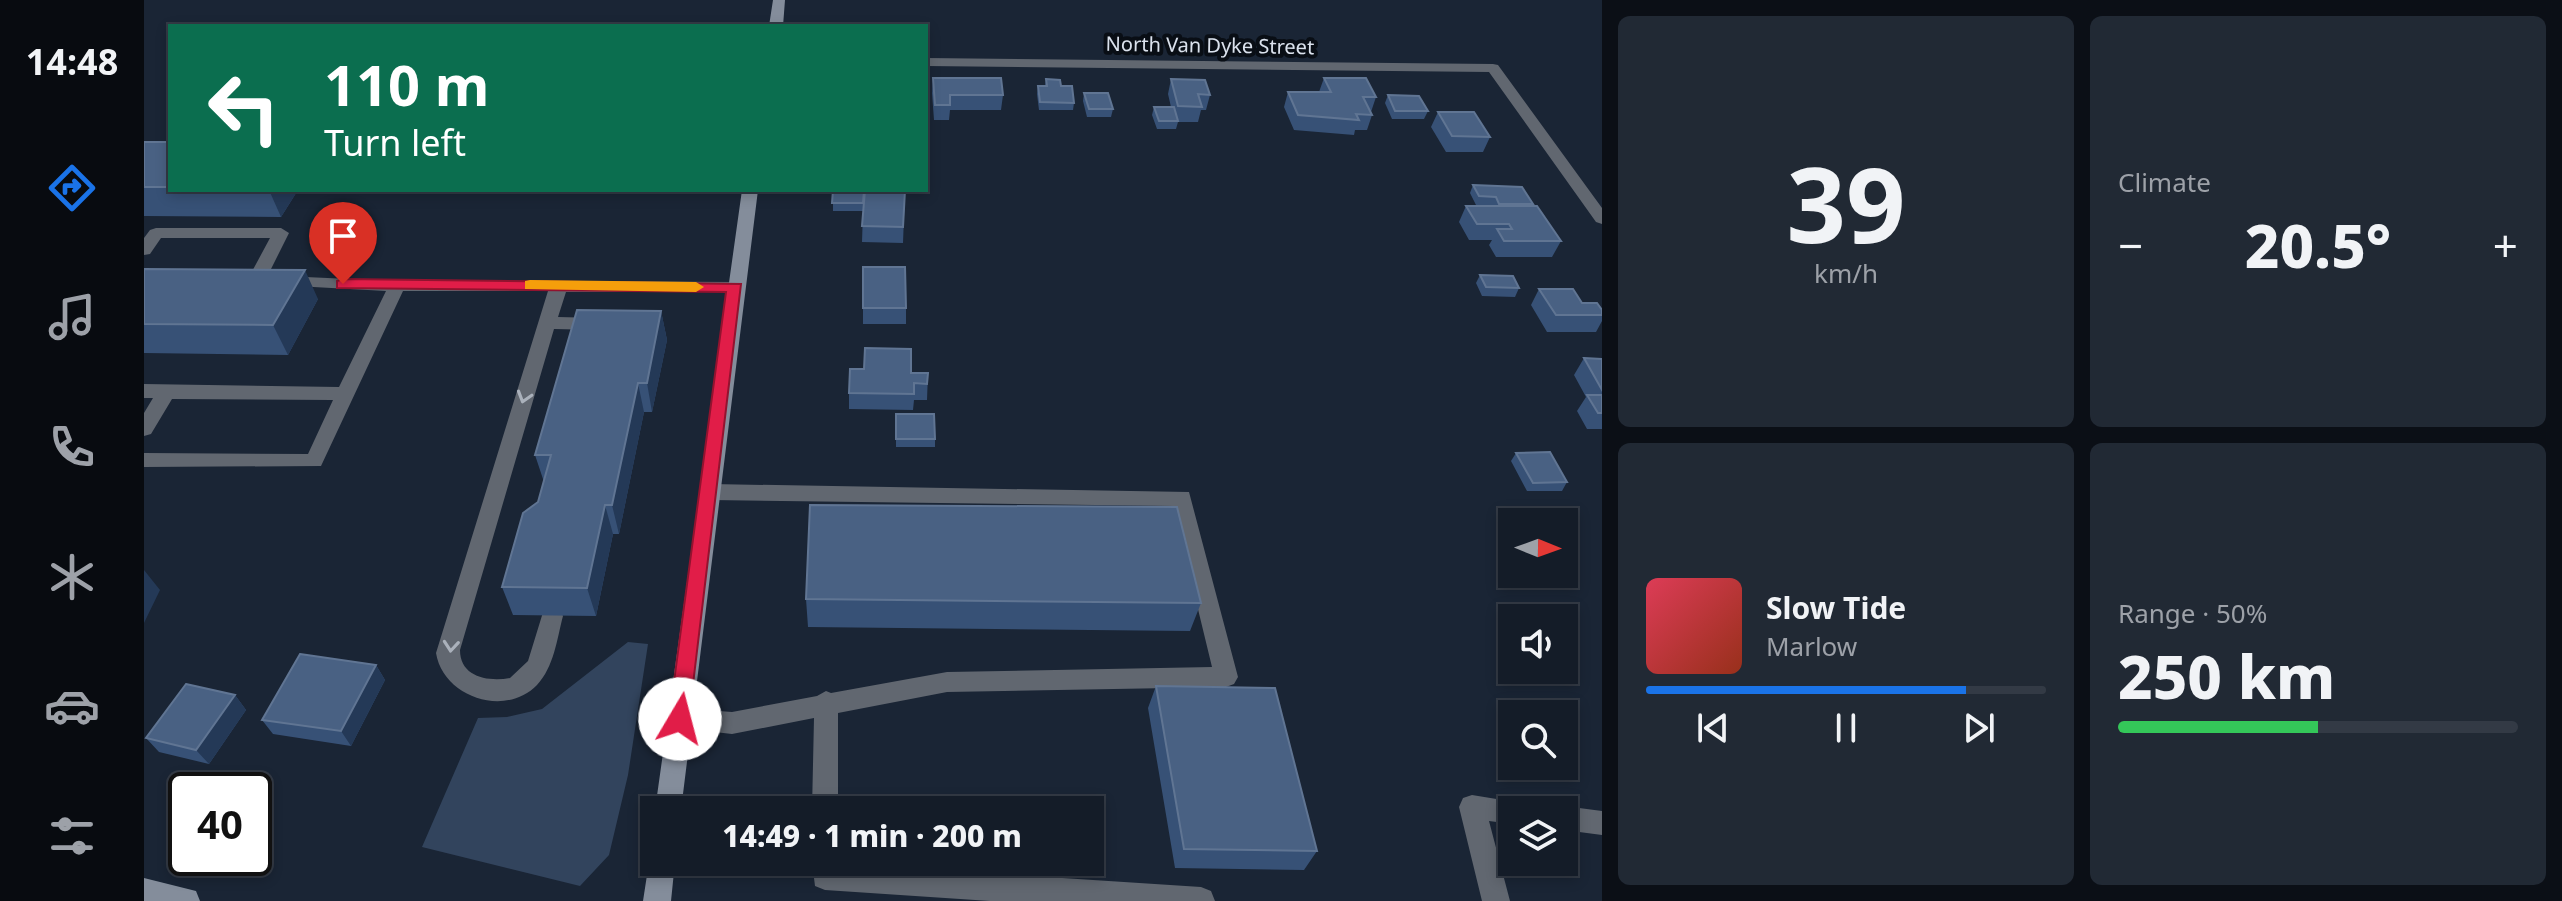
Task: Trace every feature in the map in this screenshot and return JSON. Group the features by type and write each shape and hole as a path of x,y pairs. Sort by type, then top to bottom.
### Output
{"street":[{"path":"776,24 779,0"},
{"name":"North Van Dyke Street","path":"928,62 1493,68 1602,219"},
{"path":"670,796 750,192"},
{"path":"144,250 156,233 281,233 250,279 397,285 735,287"},
{"path":"144,460 314,461 397,285"},
{"path":"552,616 534,671 511,688 491,692 471,684 454,671 448,657 450,638 559,285"},
{"path":"547,323 599,324 616,331"},
{"path":"144,391 347,394"},
{"path":"144,429 166,392"},
{"path":"680,719 732,723 826,702 947,682 1226,677 1182,498 711,492"},
{"path":"825,796 826,702"},
{"path":"1496,901 1472,807 1498,810"},
{"path":"1578,820 1602,823"},
{"path":"657,901 660,876"},
{"path":"825,876 1201,901"},
{"path":"144,892 186,901"}],"shaded area":[{"path":"628,642 648,644 628,775 609,855 580,886 422,847 478,718 507,717 542,709"}],"building":[{"path":"933,78 1001,78 1003,95 950,95 950,105 935,105"},
{"path":"1324,78 1366,78 1376,97 1363,97 1372,115 1356,114 1359,120 1298,115 1288,92 1331,92"},
{"path":"1046,79 1060,80 1061,86 1072,86 1074,103 1040,102 1038,86 1047,86"},
{"path":"1171,79 1205,80 1210,95 1198,94 1202,107 1178,106"},
{"path":"1084,93 1108,93 1113,109 1089,109"},
{"path":"1388,95 1419,96 1428,111 1395,111"},
{"path":"1154,107 1174,107 1178,121 1159,121"},
{"path":"1438,112 1474,112 1490,137 1452,136"},
{"path":"144,142 168,142 168,187 144,187"},
{"path":"1473,185 1522,187 1533,204 1499,204 1496,197 1479,196"},
{"path":"833,192 864,192 863,203 832,203"},
{"path":"865,192 905,192 903,227 862,226"},
{"path":"1466,206 1537,206 1561,241 1504,241 1497,229 1512,229 1509,224 1477,224"},
{"path":"863,267 905,267 906,308 863,308"},
{"path":"144,269 305,270 273,325 144,324"},
{"path":"1480,275 1513,276 1519,288 1486,287"},
{"path":"1539,289 1573,289 1582,303 1597,303 1602,315 1556,315"},
{"path":"577,310 661,311 647,383 638,383 612,505 605,505 587,588 502,587 523,513 538,502 551,455 535,455"},
{"path":"865,348 911,349 911,373 928,373 927,384 914,383 914,394 849,393 850,369 864,369"},
{"path":"1584,358 1602,359 1602,390"},
{"path":"1587,395 1602,395 1602,413 1598,413"},
{"path":"896,414 934,414 935,439 896,439"},
{"path":"1550,452 1567,482 1533,483 1516,453"},
{"path":"810,505 1177,507 1201,603 806,599"},
{"path":"300,654 376,665 341,731 262,720"},
{"path":"186,684 235,695 196,750 146,738"},
{"path":"1156,686 1275,688 1317,851 1184,849"}],"slow traffic":[{"path":"530,285 696,287"}],"route":[{"path":"343,284 735,287 680,719"}]}
